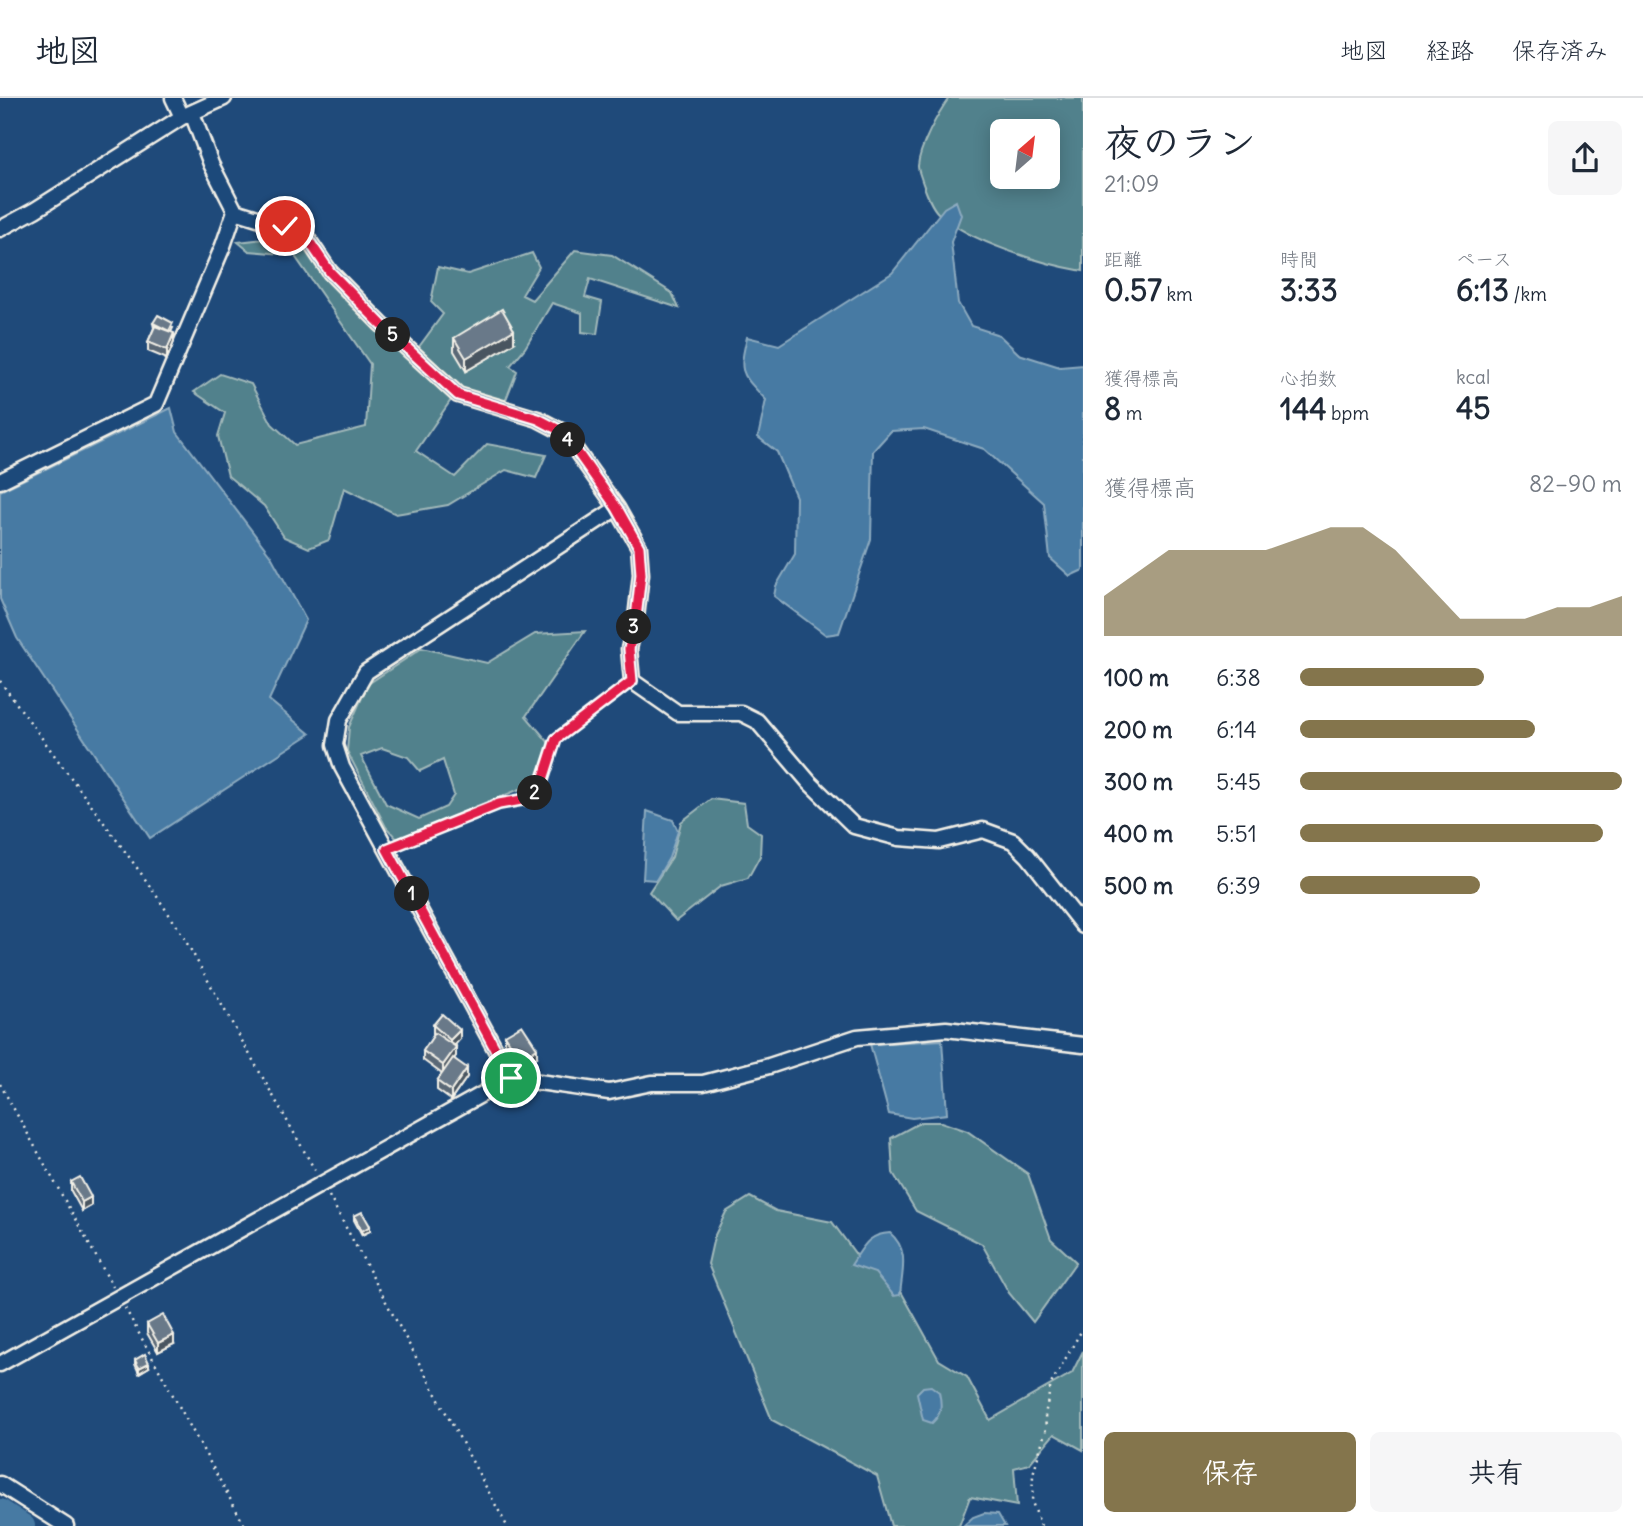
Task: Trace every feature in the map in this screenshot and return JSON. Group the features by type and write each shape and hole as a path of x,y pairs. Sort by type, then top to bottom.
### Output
{"street":[{"path":"0,481 156,404 223,246 234,211 187,115 173,98"},
{"path":"0,229 187,115 224,98"},
{"path":"234,211 303,232 330,272 381,324 458,395 538,419 561,431 617,508 639,547 641,574 629,649 632,681 678,713 741,713 757,721 808,782 854,826 899,838 939,841 983,831 1013,841 1083,926"},
{"path":"511,1078 342,767 335,745 340,720 366,672 617,508"},
{"path":"0,1364 511,1078 610,1092 652,1083 703,1083 769,1066 858,1037 946,1029 1083,1045"},
{"path":"0,1484 66,1526"}],"path":[{"path":"0,681 179,929 322,1184 507,1526"},
{"path":"387,849 499,804 527,799 540,789 556,739 632,681"},
{"path":"1041,1526 1032,1502 1032,1474 1046,1429 1045,1415 1051,1384 1083,1328"}],"green space":[{"path":"949,98 1083,98 1083,271 1028,257 987,242 952,224 936,211 918,166 925,141"},
{"path":"297,235 410,359 443,314 431,302 438,267 468,274 532,253 539,267 522,295 532,300 575,250 612,255 672,293 679,308 590,279 585,297 602,302 597,334 582,332 582,313 552,303 525,348 510,366 517,371 505,402 451,400 416,451 455,477 487,444 546,455 536,478 506,470 448,505 396,514 344,488 329,540 309,548 284,537 264,506 228,476 218,436 225,413 194,392 220,374 251,384 272,424 295,445 366,427 370,364 294,255 249,251 238,242"},
{"path":"585,631 526,716 550,744 535,783 397,839 386,827 347,751 349,727 368,684 422,648 487,663 535,634","holes":["382,748 408,757 420,771 443,760 454,795 446,807 419,819 386,804 361,756"]},
{"path":"711,799 744,803 747,824 761,834 760,856 748,878 721,886 676,921 649,892 672,857 681,822"},
{"path":"921,1122 941,1122 967,1131 1028,1174 1051,1239 1076,1262 1033,1322 1009,1293 982,1244 916,1211 893,1173 891,1138"},
{"path":"750,1197 776,1211 832,1222 863,1264 894,1279 939,1360 967,1377 990,1420 1072,1373 1083,1351 1083,1450 1054,1434 1029,1464 1014,1468 1017,1506 970,1497 959,1526 891,1526 877,1476 772,1420 708,1264 714,1237 726,1212"}],"water":[{"path":"956,201 961,215 951,242 958,303 971,326 999,335 1019,354 1060,367 1083,365 1083,570 1070,576 1050,558 1044,503 984,449 924,429 891,431 873,451 871,539 839,633 826,635 774,596 776,586 795,554 796,497 777,452 758,437 766,400 751,384 742,366 747,337 779,345 892,273 944,208"},
{"path":"171,408 177,432 271,556 306,620 269,700 310,734 150,838 17,638 0,599 0,491"},
{"path":"647,811 673,820 678,831 669,858 656,880 643,879"},
{"path":"942,1040 947,1114 912,1118 889,1114 870,1044"},
{"path":"890,1233 900,1246 903,1261 900,1295 894,1296 875,1273 851,1265 871,1239"},
{"path":"931,1386 939,1392 941,1405 938,1416 932,1423 923,1420 917,1393 923,1387"},
{"path":"984,1513 998,1514 1005,1526 963,1526 973,1517"}],"building":[{"path":"502,309 514,330 466,358 454,338"},
{"path":"158,315 173,323 169,331 153,323"},
{"path":"155,326 174,333 167,350 148,342"},
{"path":"442,1014 460,1030 450,1040 433,1025"},
{"path":"522,1025 537,1048 520,1059 505,1035"},
{"path":"435,1033 456,1047 443,1065 423,1051"},
{"path":"453,1058 467,1068 451,1091 437,1081"},
{"path":"80,1177 91,1197 82,1202 71,1182"},
{"path":"362,1212 370,1226 362,1231 354,1216"},
{"path":"163,1315 174,1335 158,1343 147,1324"},
{"path":"145,1354 149,1363 139,1368 135,1360"}],"waterway":[{"path":"0,1511 23,1526"}],"route":[{"path":"285,226 303,232 330,272 381,324 458,395 538,419 561,431 617,508 639,547 641,574 629,649 632,681 556,739 540,789 527,799 499,804 387,849 511,1078"}]}
